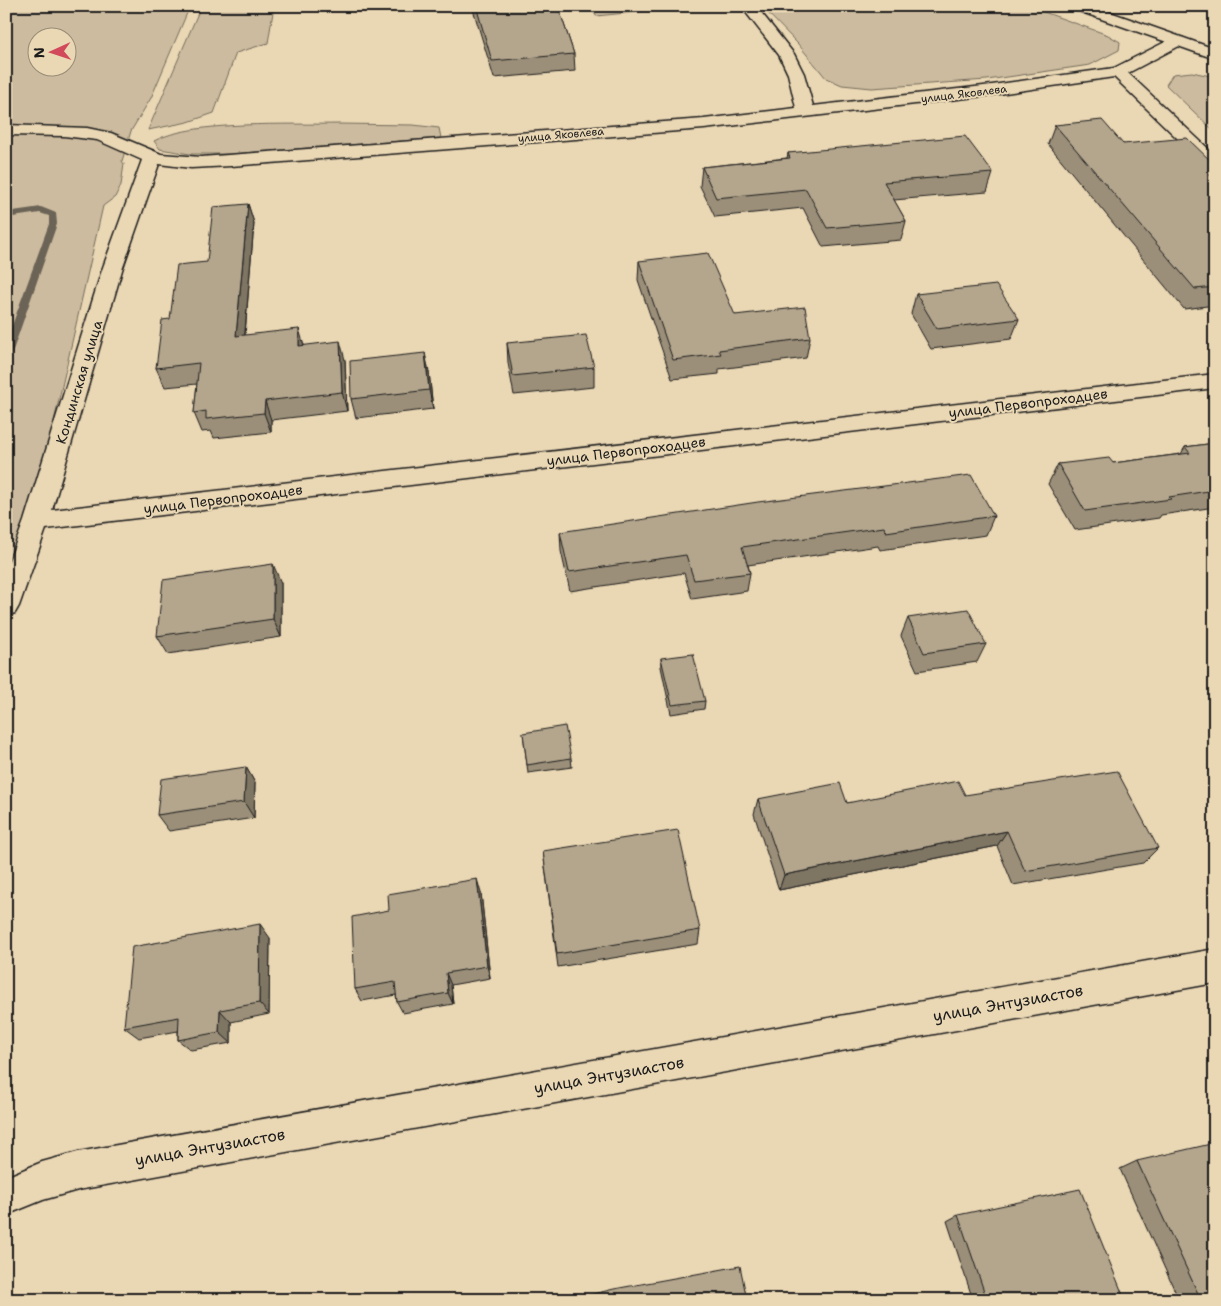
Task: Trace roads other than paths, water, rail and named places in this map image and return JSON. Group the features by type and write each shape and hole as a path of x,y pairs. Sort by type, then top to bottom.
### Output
{"street":[{"path":"748,6 786,54 796,74 806,113"},
{"path":"1078,6 1215,54"},
{"name":"улица Яковлева","path":"6,130 77,132 99,135 120,142 152,158 183,162 231,162 694,125 992,90 1118,72 1178,41"},
{"path":"1118,72 1215,165"},
{"name":"Кондинская улица","path":"6,606 36,521 112,270 152,158"},
{"name":"улица Первопроходцев","path":"36,521 1215,381"},
{"name":"улица Энтузиастов","path":"6,1196 42,1181 88,1169 1215,966"}],"waterway":[{"path":"6,215 41,210 53,215 53,224 6,356"}]}
